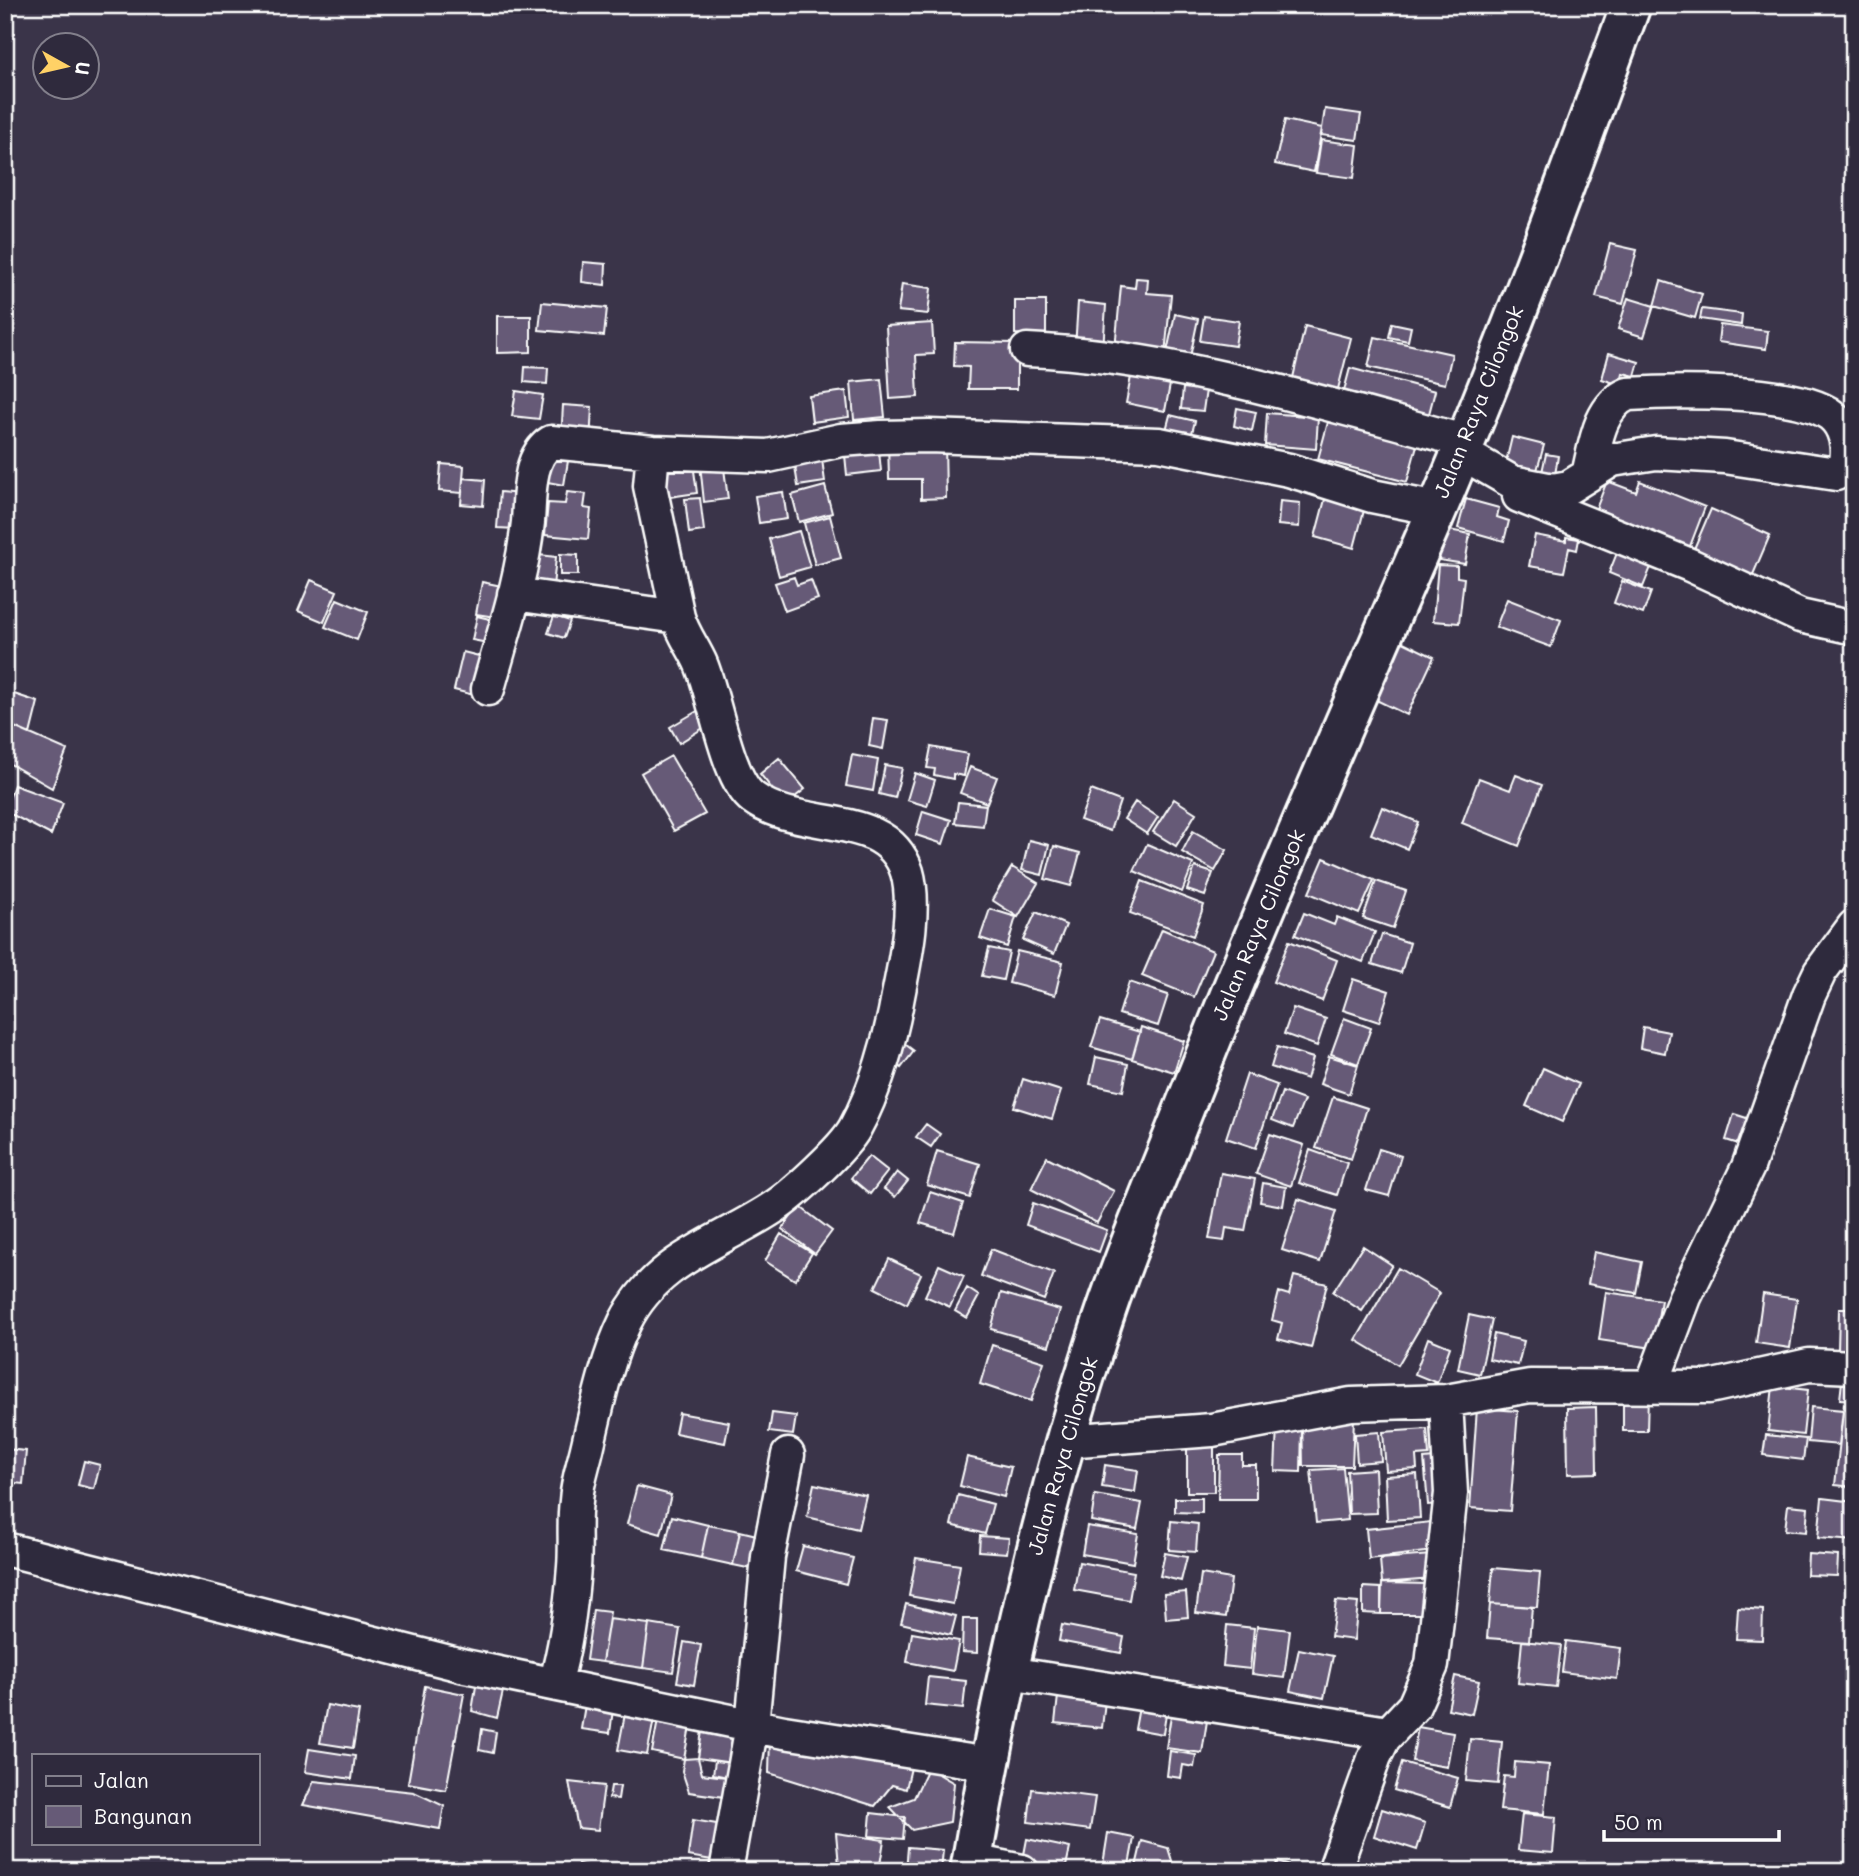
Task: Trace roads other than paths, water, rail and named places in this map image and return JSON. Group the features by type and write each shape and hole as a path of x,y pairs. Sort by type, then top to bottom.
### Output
{"highway":[{"name":"Jalan Raya Cilongok","path":"971,1866 989,1764 1031,1568 1065,1441 1098,1333 1237,974 1453,469 1578,150 1624,7"}],"street":[{"path":"1027,350 1123,357 1453,469 1690,565 1800,616 1854,628"},
{"path":"488,689 514,594 526,534 531,480 542,449 551,442 653,452 768,456 841,440 929,436 1159,444 1289,470 1362,493 1453,469 1534,488 1569,487 1612,460 1656,453 1725,457 1830,475 1841,471 1846,465 1846,441 1842,427 1833,416 1821,409 1777,399 1716,393 1628,394 1615,400 1606,410 1588,475"},
{"path":"555,1684 566,1645 574,1566 576,1499 597,1411 625,1322 646,1290 683,1256 775,1206 854,1130 892,1028 904,967 911,896 906,870 891,844 862,829 804,820 752,798 741,786 732,766 701,664 678,617 650,486 653,452"},
{"path":"514,594 678,617"},
{"path":"1651,1387 1685,1297 1748,1167 1809,995 1820,972 1854,926"},
{"path":"1065,1441 1212,1430 1350,1404 1446,1401 1530,1386 1709,1387 1809,1365 1854,1367"},
{"path":"1334,1871 1375,1756 1388,1733 1414,1706 1432,1665 1451,1493 1451,1449 1446,1401"},
{"path":"726,1871 752,1725 768,1557 788,1455"},
{"path":"5,1549 465,1666 752,1725 989,1764"},
{"path":"1009,1673 1388,1733"},
{"path":"971,1866 1022,1871"}]}
